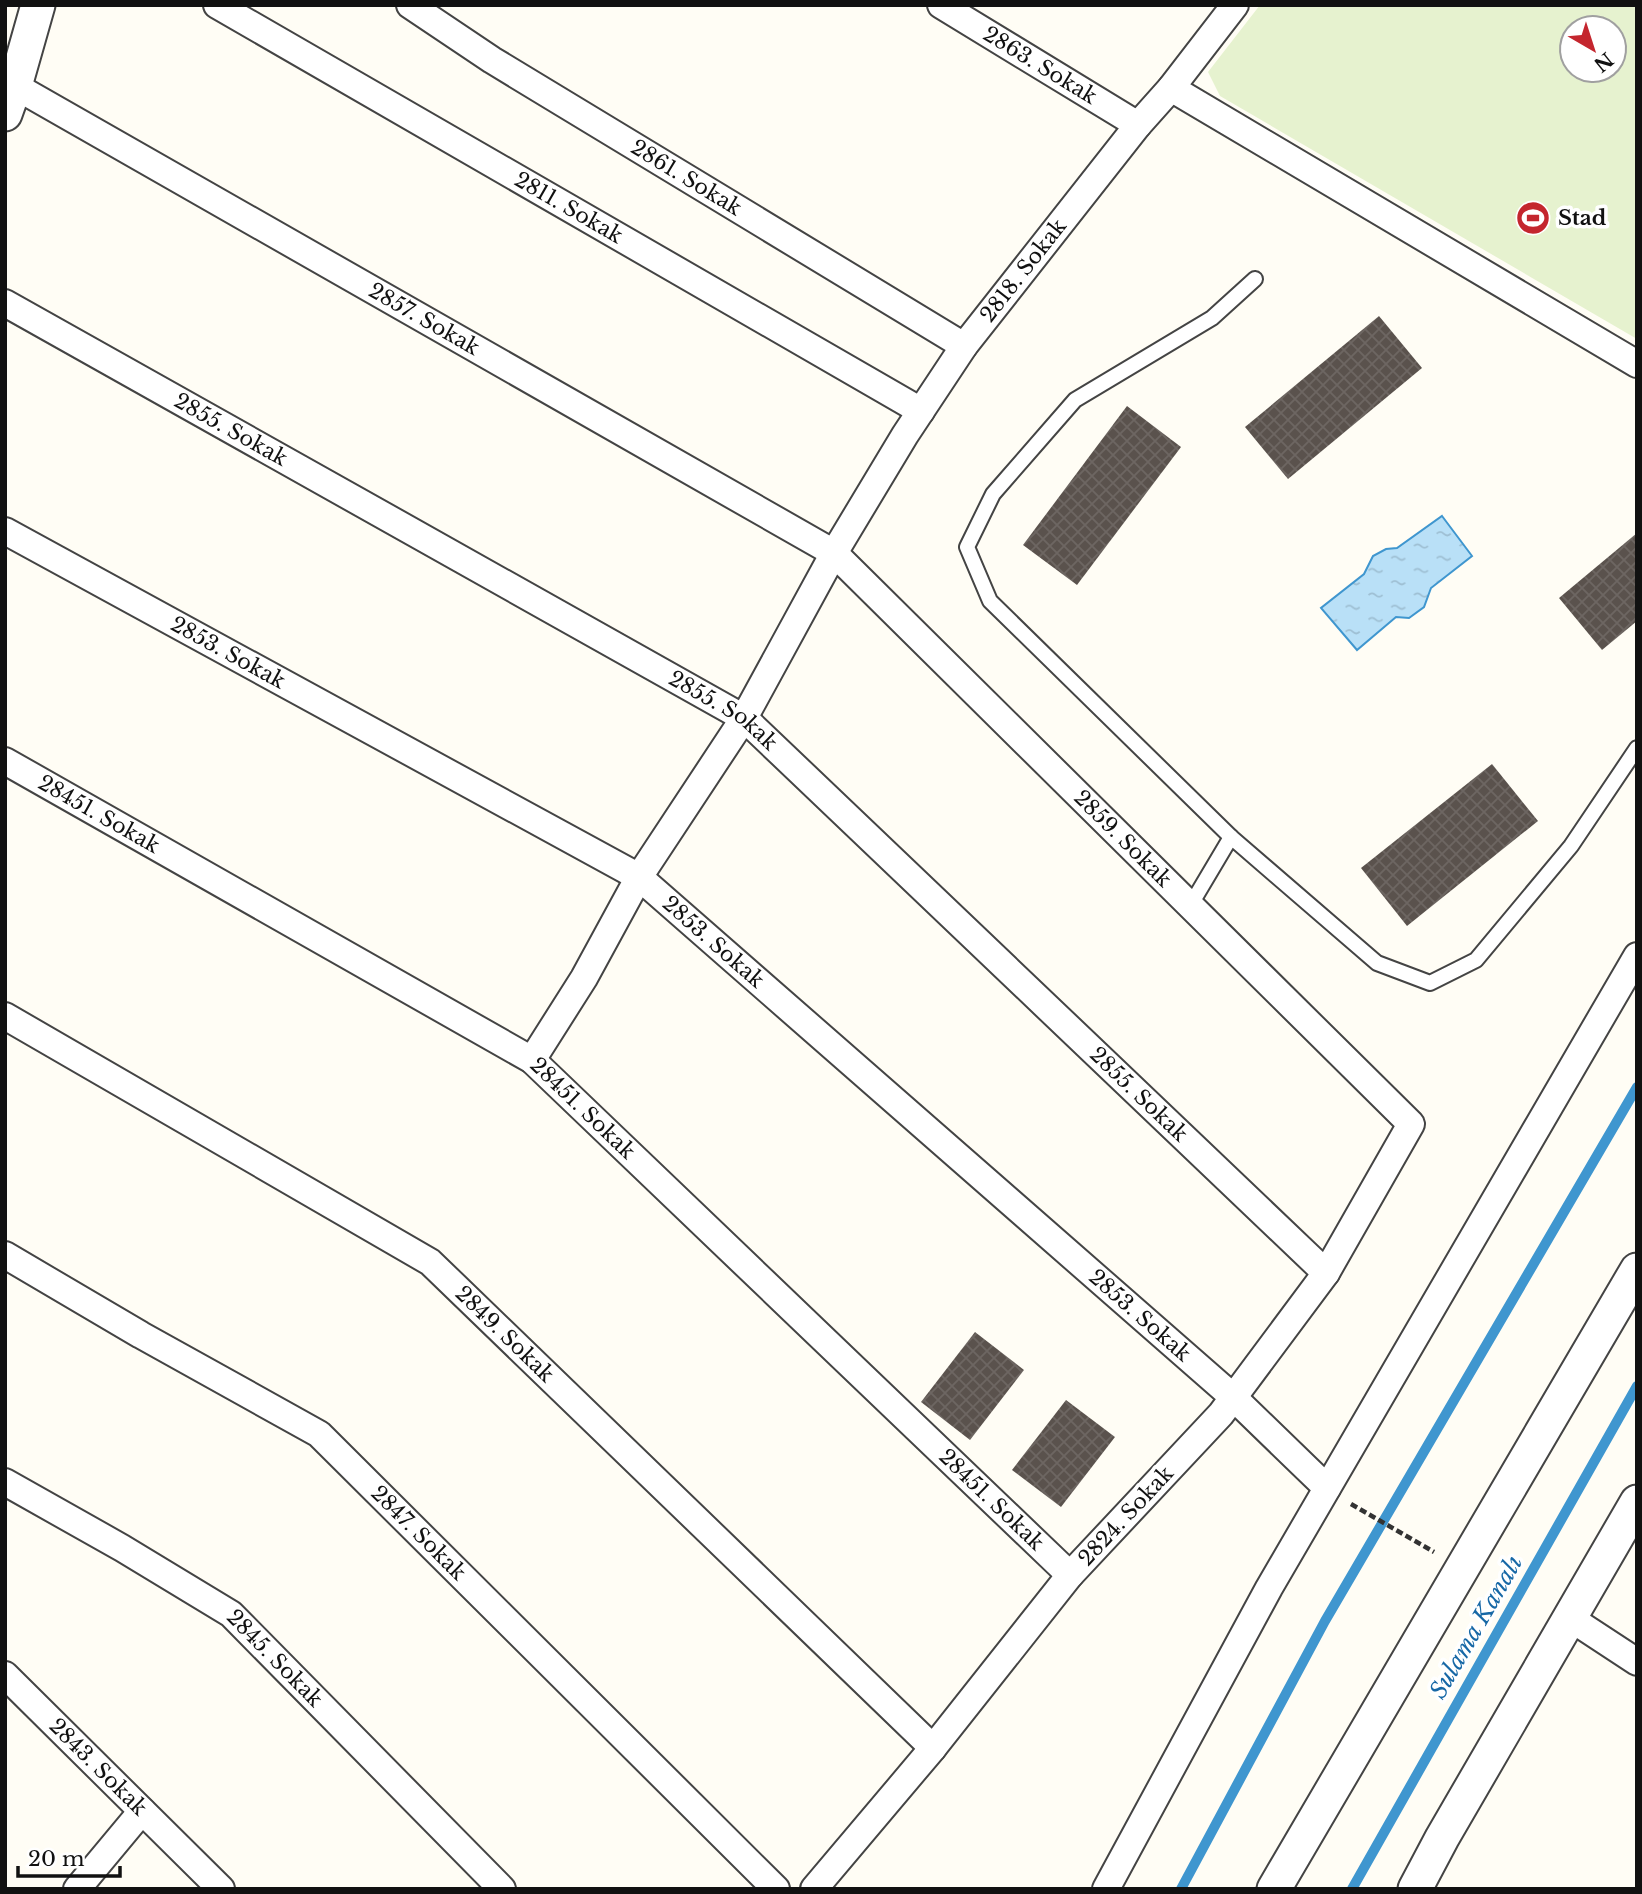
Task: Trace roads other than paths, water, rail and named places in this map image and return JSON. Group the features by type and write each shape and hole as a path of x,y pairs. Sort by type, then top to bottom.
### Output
{"street":[{"path":"10,100 38,5"},
{"name":"2811. Sokak","path":"217,5 921,411"},
{"name":"2861. Sokak","path":"411,5 492,60 964,346"},
{"name":"2863. Sokak","path":"941,5 1138,125"},
{"name":"2818. Sokak","path":"532,1060 584,978 639,877 744,718 834,553 964,346 1235,5"},
{"path":"1171,88 1637,364"},
{"name":"2857. Sokak","path":"10,100 834,553"},
{"name":"2855. Sokak","path":"5,303 744,718 1326,1273"},
{"name":"2853. Sokak","path":"5,531 639,877 1233,1397 1327,1488"},
{"name":"2859. Sokak","path":"834,553 1411,1124"},
{"name":"28451. Sokak","path":"5,761 532,1060 1070,1575"},
{"path":"1106,1889 1269,1588 1637,956"},
{"name":"2849. Sokak","path":"5,1016 430,1262 933,1748"},
{"name":"2824. Sokak","path":"814,1889 933,1748 1070,1575 1221,1414 1326,1273 1411,1124"},
{"name":"2847. Sokak","path":"5,1255 141,1335 319,1434 776,1889"},
{"path":"1274,1889 1637,1270"},
{"name":"2845. Sokak","path":"5,1482 231,1614 502,1889"},
{"path":"1415,1889 1637,1502"},
{"path":"1570,1618 1637,1662"},
{"name":"2843. Sokak","path":"5,1675 221,1889"},
{"path":"77,1889 142,1811"}],"lane":[{"path":"1255,279 1212,318 1075,400 993,494 967,547 990,601 1231,837 1377,963 1430,982 1476,960 1571,846 1637,748"},
{"path":"1190,906 1231,837"}],"water":[{"path":"1442,516 1472,556 1431,588 1424,607 1409,618 1396,617 1357,650 1321,608 1364,574 1373,556 1386,549 1397,548"}],"waterway":[{"path":"1181,1889 1325,1621 1637,1087"},
{"name":"Sulama Kanalı","path":"1352,1889 1637,1386"}],"place":[{"name":"Stad","path":"1533,218"}]}
